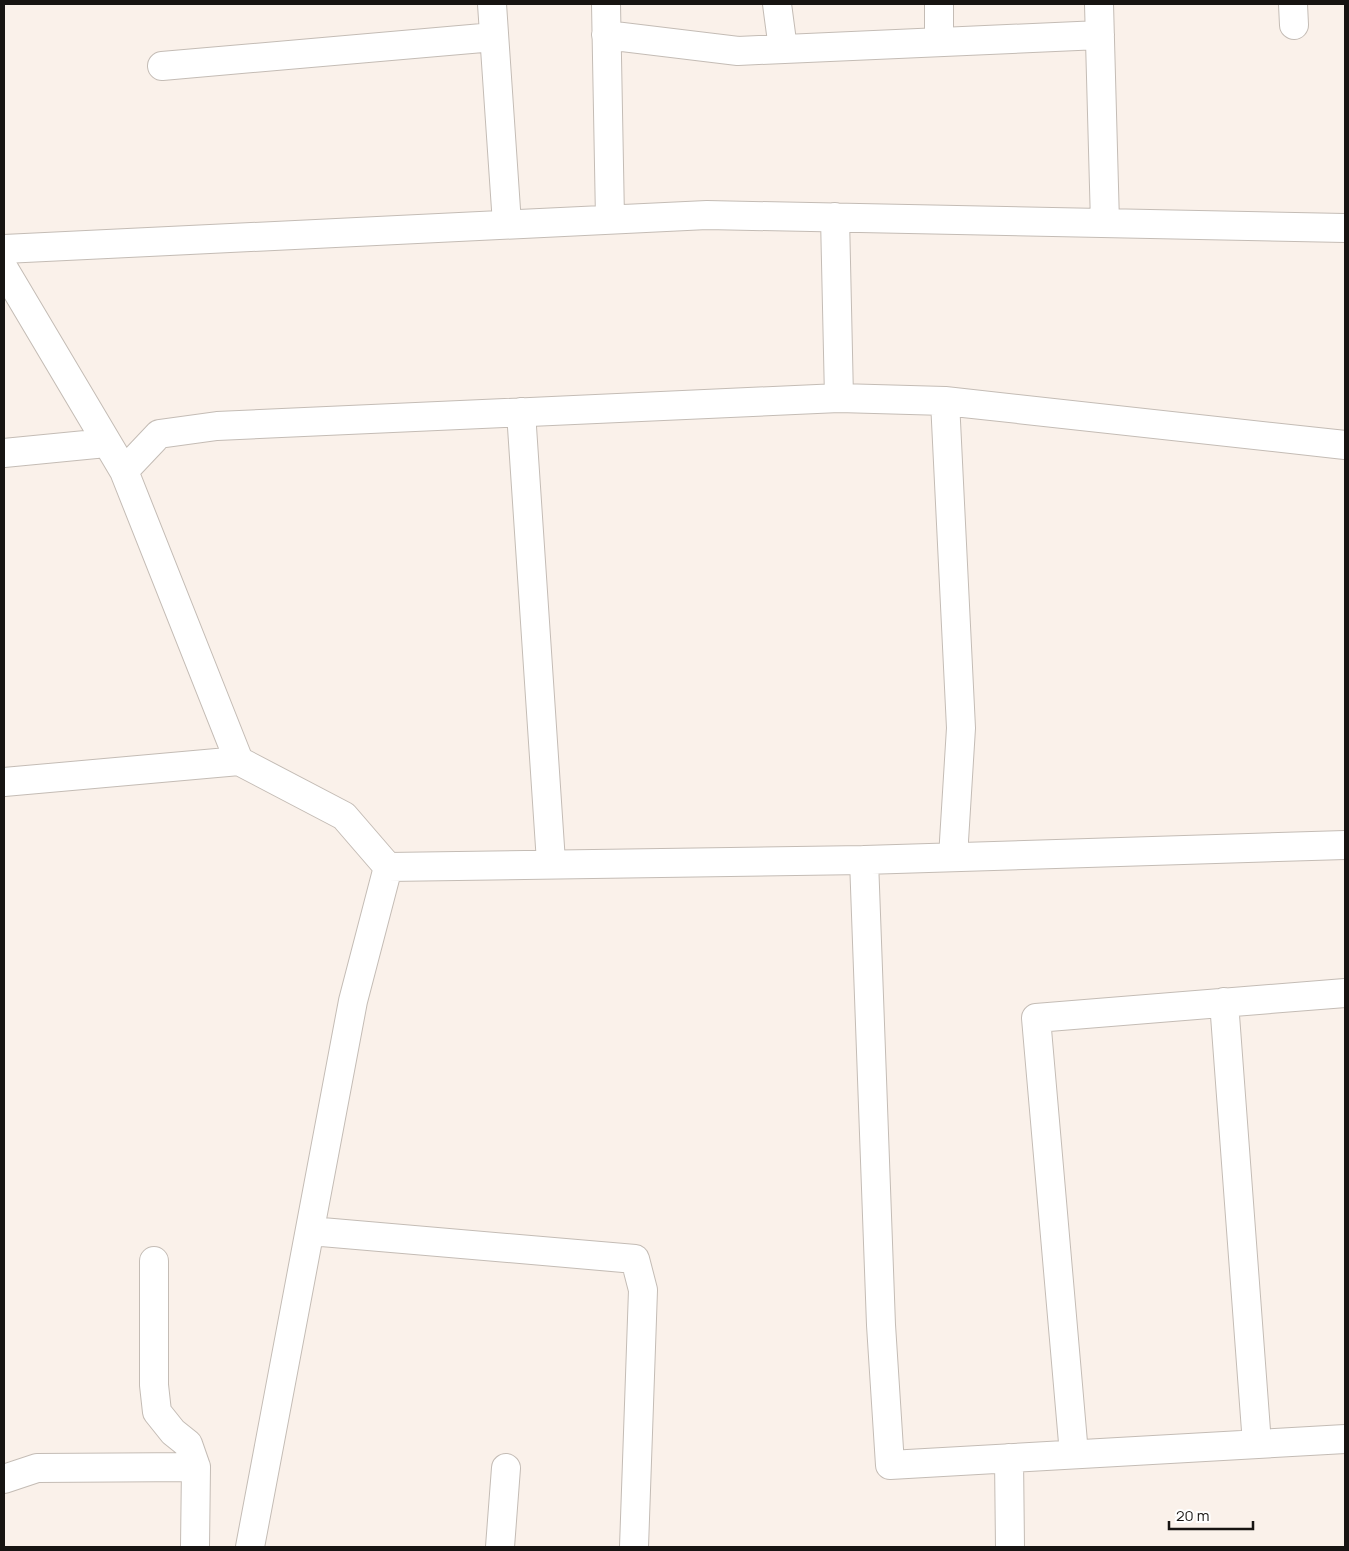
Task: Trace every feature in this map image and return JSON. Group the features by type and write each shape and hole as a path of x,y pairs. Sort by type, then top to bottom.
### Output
{"street":[{"path":"492,4 507,224"},
{"path":"606,4 610,219"},
{"path":"777,4 783,49"},
{"path":"939,4 939,42"},
{"path":"1099,4 1105,223"},
{"path":"606,35 738,51 1100,35"},
{"path":"162,66 494,38"},
{"path":"4,250 707,215 1345,228"},
{"path":"834,217 839,398"},
{"path":"4,269 124,471 239,761"},
{"path":"124,471 159,434 217,426 839,398 945,402 1345,445"},
{"path":"945,402 960,728 953,857"},
{"path":"521,412 550,862"},
{"path":"4,453 106,442"},
{"path":"4,782 239,761 344,816 388,867"},
{"path":"388,867 550,862 864,860 1345,845"},
{"path":"864,860 881,1326 890,1465 1345,1439"},
{"path":"250,1547 353,1002 388,867"},
{"path":"1074,1454 1036,1018 1345,993"},
{"path":"1224,1002 1257,1444"},
{"path":"310,1231 635,1259 643,1290 634,1547"},
{"path":"154,1261 154,1385 157,1412 173,1432 188,1444 196,1467 195,1547"},
{"path":"1009,1458 1010,1547"},
{"path":"4,1479 37,1468 196,1467"},
{"path":"500,1547 506,1468"}]}
